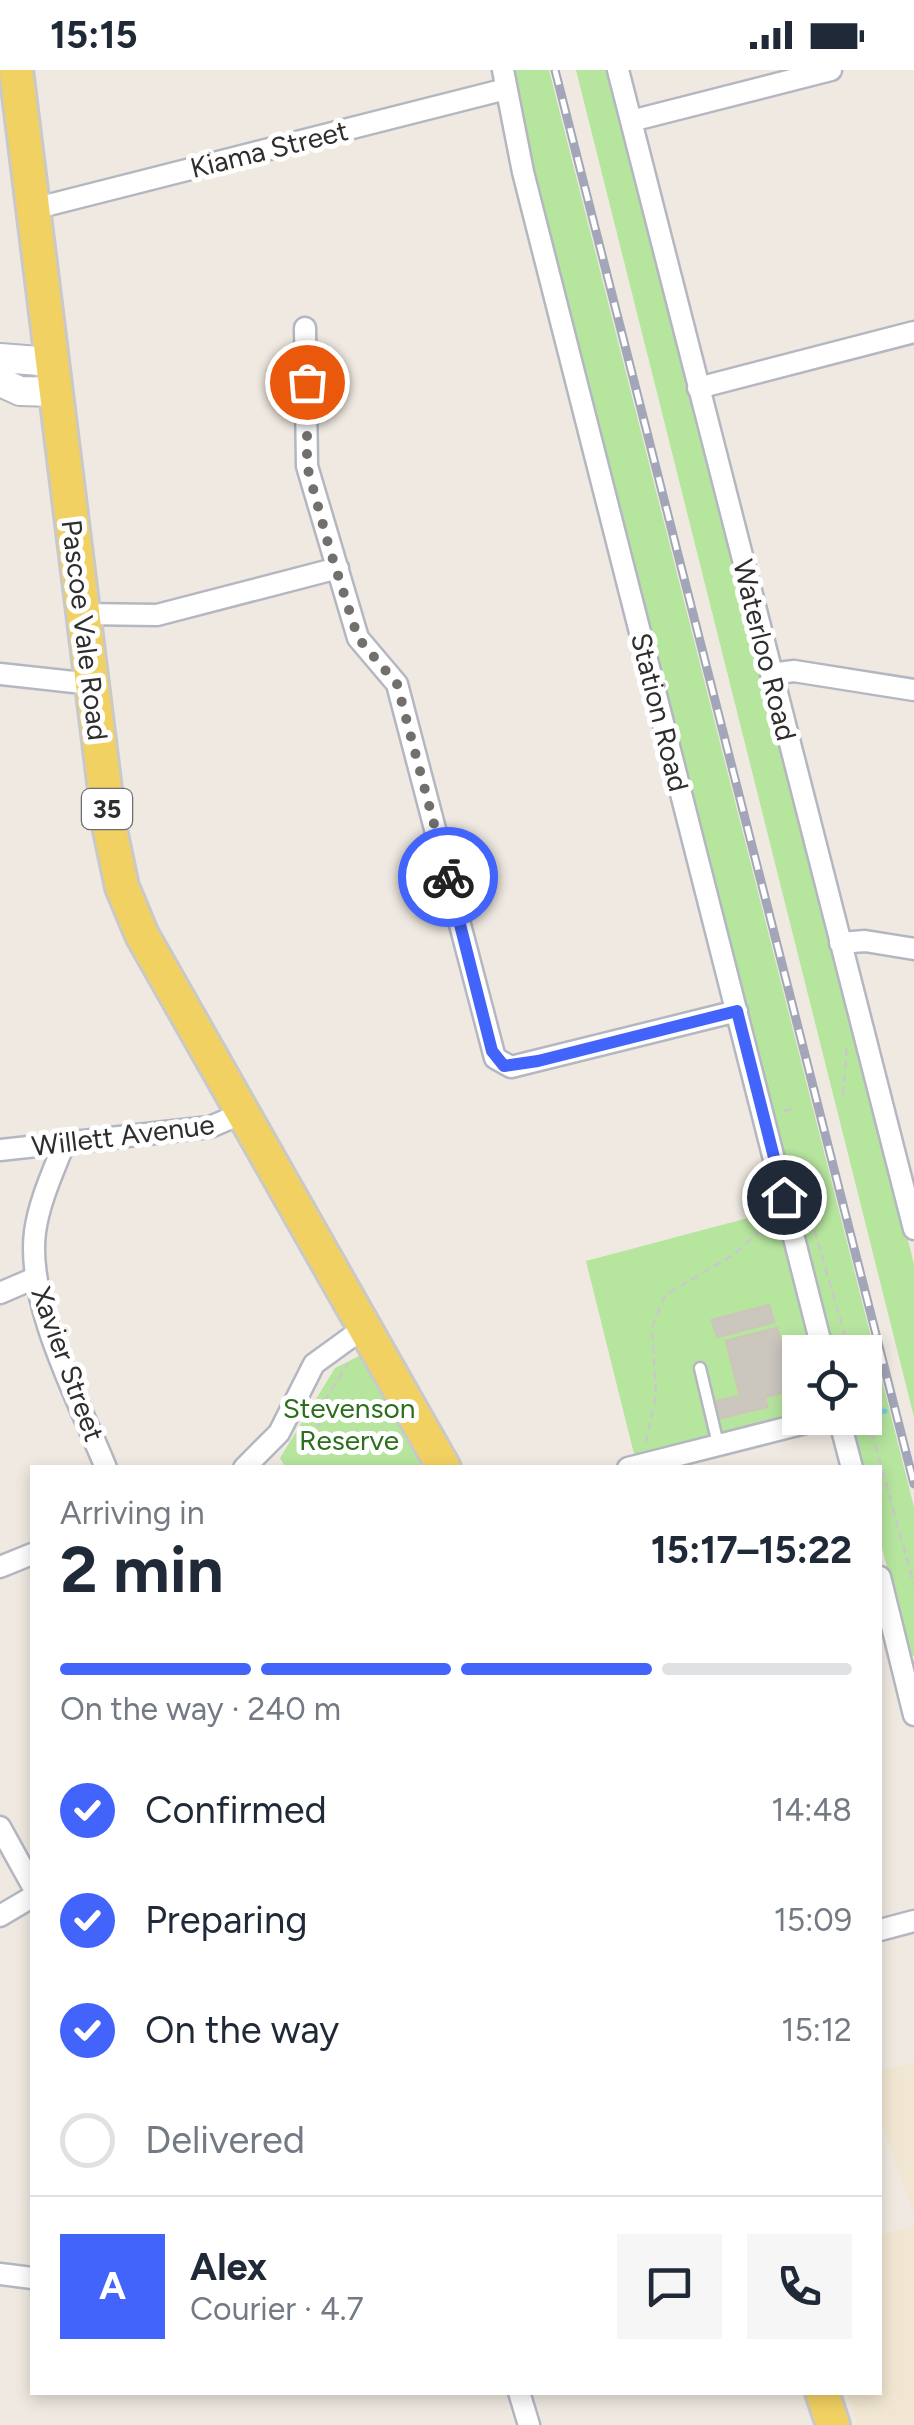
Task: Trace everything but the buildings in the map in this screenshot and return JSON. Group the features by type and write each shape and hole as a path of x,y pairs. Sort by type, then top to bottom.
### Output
{"main road":[{"name":"Pascoe Vale Road","path":"16,70 110,830 125,896 156,962 442,1465"},
{"path":"823,2395 832,2425"}],"street":[{"name":"Waterloo Road","path":"618,70 858,1022 905,1156 914,1229"},
{"path":"631,121 830,70"},
{"name":"Kiama Street","path":"33,209 504,79"},
{"name":"Station Road","path":"504,79 528,191 819,1335"},
{"path":"306,328 307,466 362,645 397,684 492,1051 499,1062 512,1067 737,1011"},
{"path":"698,388 914,332"},
{"path":"0,358 54,378"},
{"path":"0,382 20,391 54,378"},
{"path":"84,614 156,615 338,568"},
{"path":"771,674 804,672 914,690"},
{"path":"0,674 92,684"},
{"path":"840,944 864,941 914,949"},
{"name":"Willett Avenue","path":"0,1150 210,1127 243,1112"},
{"name":"Xavier Street","path":"64,1144 35,1233 36,1278 42,1306 105,1465"},
{"path":"0,1292 36,1278"},
{"path":"247,1465 279,1433 302,1380 314,1364 365,1327"},
{"path":"638,1465 782,1428"},
{"path":"843,1435 851,1465"},
{"path":"0,1567 30,1555"},
{"path":"882,1585 914,1715"},
{"path":"0,1827 30,1881"},
{"path":"0,1916 30,1898"},
{"path":"882,1929 914,1921"},
{"path":"0,2274 30,2278"},
{"path":"520,2395 529,2425"}],"lane":[{"path":"700,1368 718,1444"}],"path":[{"path":"843,1096 847,1025 858,1022"},
{"path":"778,1112 794,1108"},
{"path":"804,1196 845,1335"},
{"path":"634,1465 656,1395 652,1328 666,1295 734,1255 772,1220"},
{"path":"294,1438 307,1439 317,1433 325,1400 349,1363"},
{"path":"872,1435 880,1465"},
{"path":"882,1471 914,1586"}],"shaded area":[{"path":"914,2062 914,2215 882,2124 882,2070"},
{"path":"914,2226 914,2425 858,2425 849,2395 882,2395 882,2234"}],"green space":[{"path":"511,70 549,70 871,1335 828,1335 544,219"},
{"path":"576,70 608,70 914,1264 914,1417"},
{"path":"793,1206 826,1335 782,1335 782,1423 637,1465 586,1261"},
{"name":"Stevenson Reserve","path":"359,1356 423,1465 284,1465 280,1458 335,1368"},
{"path":"882,1380 914,1507 914,1656 910,1656 882,1548 882,1465 860,1465 853,1435 882,1435"}],"railway":[{"path":"555,70 914,1484"}],"way so far":[{"path":"307,382 307,466 329,547 358,638 397,684 448,877"}],"route":[{"path":"448,877 492,1051 504,1066 737,1011 784,1197"}]}
